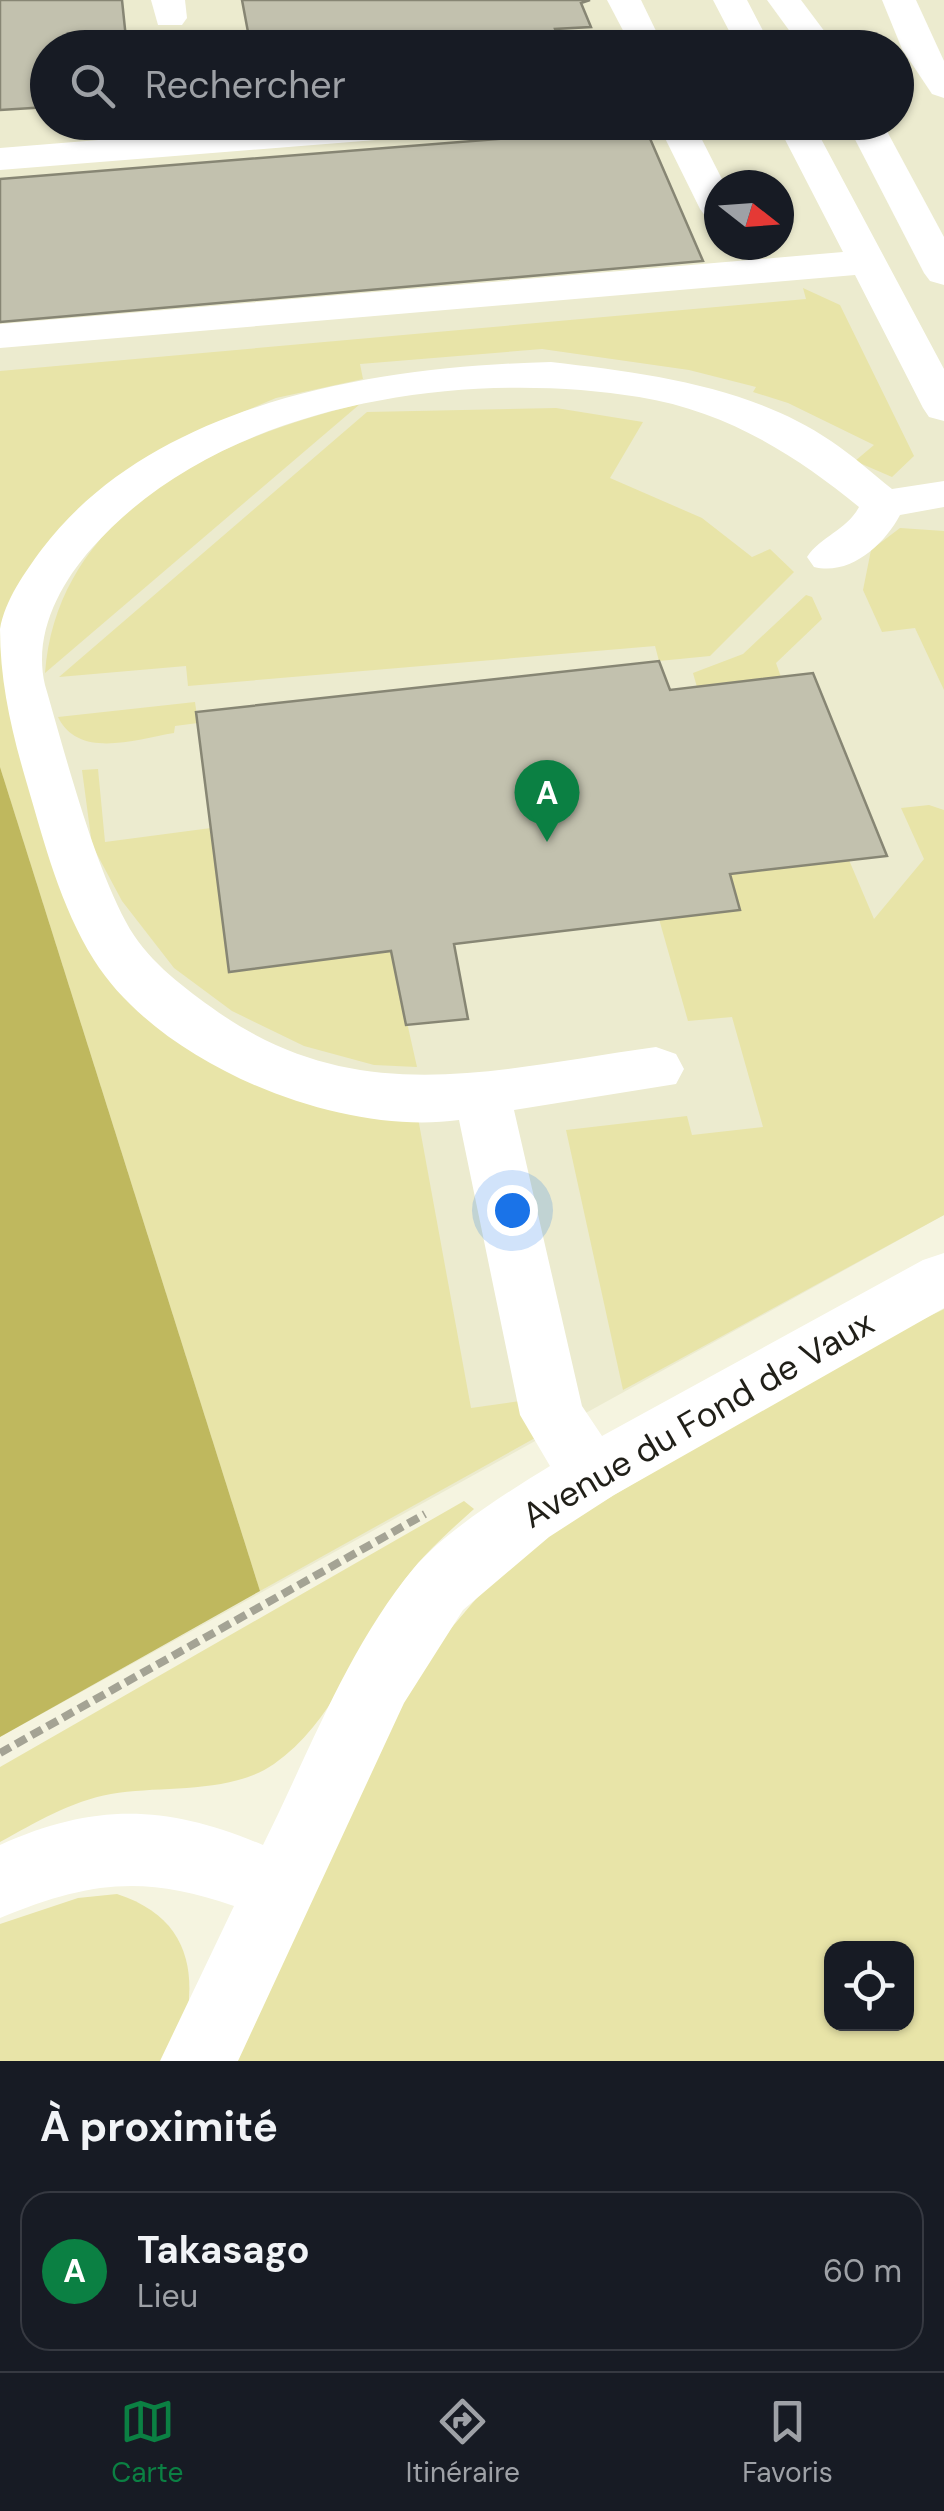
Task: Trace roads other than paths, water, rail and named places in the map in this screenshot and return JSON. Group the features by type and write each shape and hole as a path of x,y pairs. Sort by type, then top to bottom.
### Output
{"street":[{"path":"624,0 638,30"},
{"path":"730,0 746,30"},
{"path":"784,0 806,30"},
{"path":"899,0 911,30"},
{"path":"914,39 944,87"},
{"path":"0,159 238,140"},
{"path":"683,140 704,180"},
{"path":"803,140 944,408"},
{"path":"874,140 944,273"},
{"path":"0,336 725,260"},
{"path":"794,260 866,262"},
{"path":"656,1069 430,1100 284,1076 186,1020 126,964 77,872 16,663 35,596 80,536 113,501 163,466 233,430 304,403 375,385 498,373 620,383 683,396 761,423 860,480 883,504"},
{"path":"883,504 944,494"},
{"path":"830,557 870,529 883,504"},
{"path":"482,1094 552,1415 591,1475"},
{"name":"Avenue du Fond de Vaux","path":"198,2061 380,1680 439,1588 526,1516 591,1475 944,1278"},
{"path":"0,1882 75,1850 120,1846 209,1863 280,1889"}],"place":[{"name":"Takasago","path":"547,842"}]}
